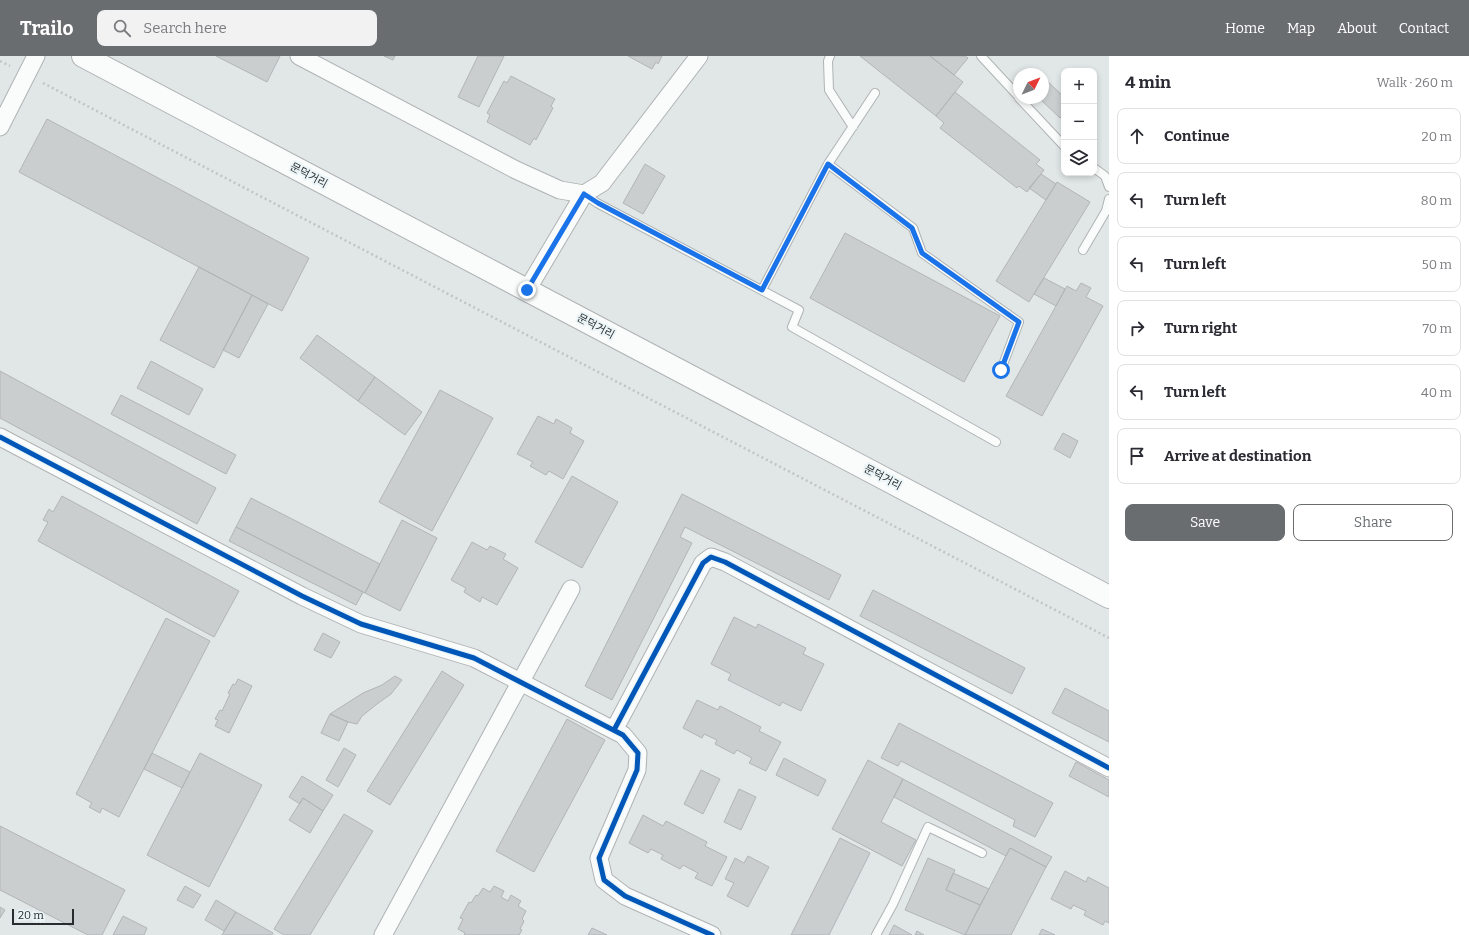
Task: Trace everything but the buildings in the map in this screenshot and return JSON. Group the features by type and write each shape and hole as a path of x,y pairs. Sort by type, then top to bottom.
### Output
{"main road":[{"name":"문덕거리","path":"83,56 1109,597"}],"street":[{"path":"0,127 36,56"},
{"path":"299,56 516,170 560,190 584,194"},
{"path":"527,290 584,194 602,183 699,56"},
{"path":"0,437 302,596 361,624 474,658 623,735 638,752 637,770 599,858 604,880 625,896 712,935"},
{"path":"614,730 703,563 711,557 739,570 1109,768"},
{"path":"383,935 571,589"}],"lane":[{"path":"830,56 828,61 829,90 853,127"},
{"path":"981,56 1013,91"},
{"path":"762,290 828,164 875,93"},
{"path":"1025,104 1061,143"},
{"path":"828,164 912,228 922,253 1019,322 1001,370"},
{"path":"1097,170 1105,176 1109,187"},
{"path":"584,194 598,203 799,310 792,327 996,442"},
{"path":"1083,250 1106,212 1109,199"},
{"path":"876,935 893,904 928,827 982,853"}],"path":[{"path":"0,61 1109,638"}],"cycle path":[{"path":"0,437 302,596 361,624 474,658 623,735 638,753 637,770 599,858 604,880 625,896 712,935"},
{"path":"614,730 703,563 711,557 725,562 1109,768"}],"route":[{"path":"527,290 584,194 598,203 762,290 828,164 912,228 922,253 1019,322 1001,370"}]}
